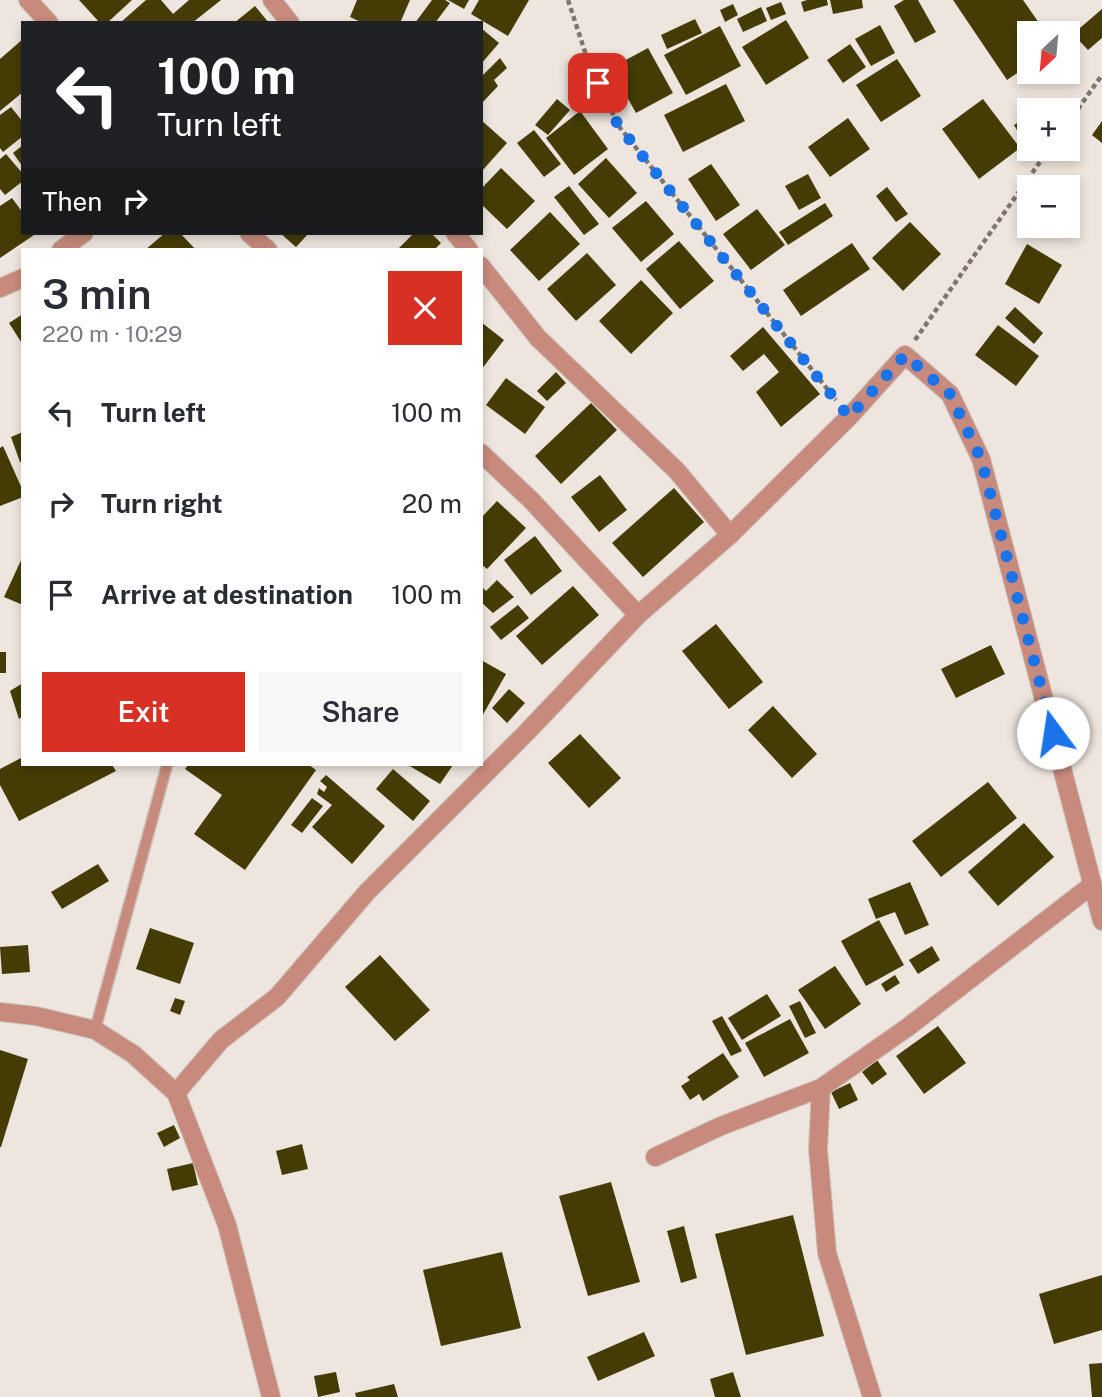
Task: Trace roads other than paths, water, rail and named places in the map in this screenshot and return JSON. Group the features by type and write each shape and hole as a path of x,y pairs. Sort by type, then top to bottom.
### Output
{"street":[{"path":"28,0 47,21"},
{"path":"272,0 288,21"},
{"path":"64,248 81,235"},
{"path":"251,235 266,248"},
{"path":"483,269 538,338 677,471 730,535"},
{"path":"0,288 21,279"},
{"path":"176,1093 220,1040 277,997 367,892 526,733 638,615 730,535 849,417 905,355 950,394 981,459 1102,921"},
{"path":"483,455 531,500 638,615"},
{"path":"655,1157 721,1126 821,1088 908,1027 1092,885"},
{"path":"0,1012 36,1016 94,1030 133,1054 176,1093 227,1225 271,1397"},
{"path":"821,1088 818,1149 827,1253 872,1397"}],"lane":[{"path":"94,1030 167,766"}]}
